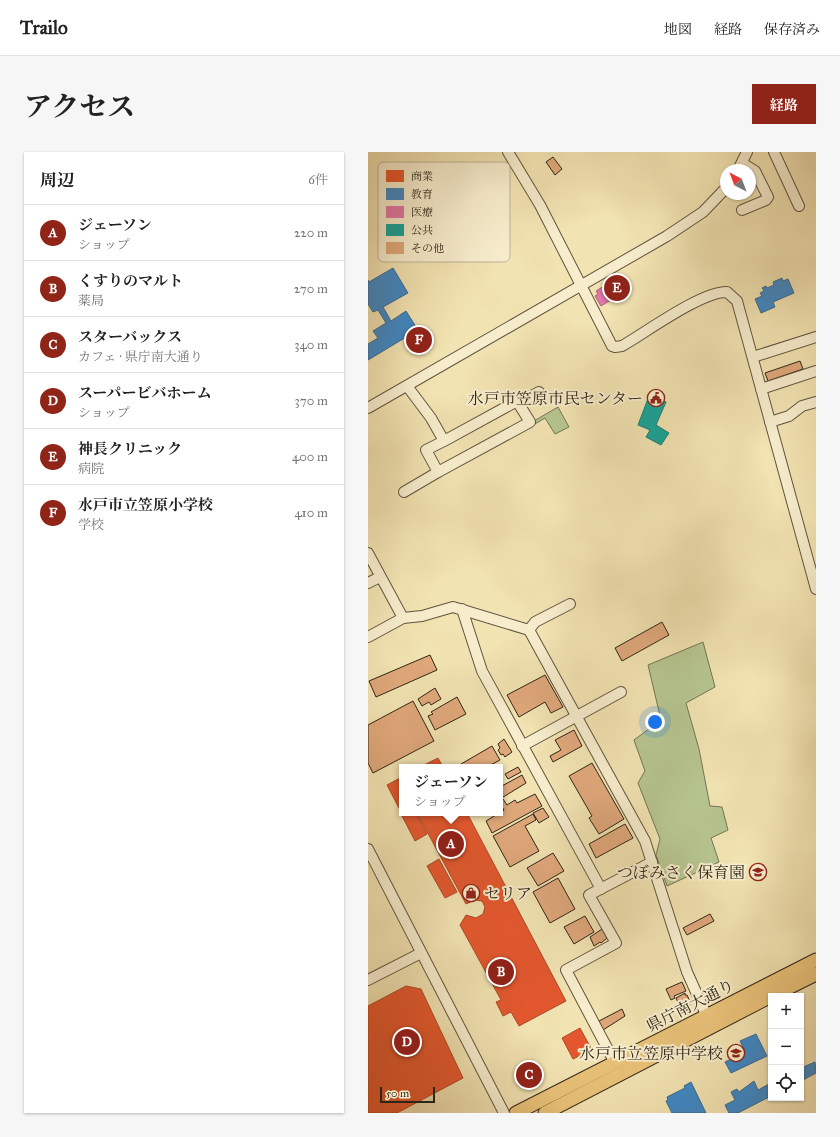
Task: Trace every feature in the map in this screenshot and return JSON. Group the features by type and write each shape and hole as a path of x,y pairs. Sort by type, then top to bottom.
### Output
{"main road":[{"name":"県庁南大通り","path":"545,1113 816,960"},
{"name":"県庁南大通り","path":"778,993 816,974"},
{"name":"県庁南大通り","path":"516,1113 615,1063 709,1021 768,998"}],"street":[{"path":"508,152 540,205 610,343 615,347 622,346 702,299 716,293 727,292 737,301 816,589"},
{"path":"741,164 747,152"},
{"path":"774,152 799,206"},
{"path":"742,210 766,200 768,197 756,170"},
{"path":"368,408 691,222 720,195"},
{"path":"753,357 816,337"},
{"path":"761,389 816,371"},
{"path":"407,386 431,418 444,441"},
{"path":"438,472 426,450 517,401 519,403 539,392"},
{"path":"770,422 789,416 802,406 816,402"},
{"path":"404,492 530,422 519,403"},
{"path":"368,553 403,618"},
{"path":"368,583 380,577"},
{"path":"529,630 535,622 570,604"},
{"path":"368,637 403,618 422,616 448,607 462,609 529,630 645,840 687,972 709,1021"},
{"path":"462,609 482,671 601,889"},
{"path":"522,746 621,692"},
{"path":"368,849 504,1113"},
{"path":"615,1063 566,970 616,943 589,895 652,862"},
{"path":"368,980 421,953"}],"green space":[{"path":"558,407 569,427 555,434 545,418 535,424 534,421"},
{"path":"703,642 715,687 686,703 699,749 710,806 722,807 728,830 711,838 719,862 667,886 656,855 660,839 638,783 645,771 634,740 661,720 648,665"}],"building: 商業":[{"path":"438,758 441,764 426,764"},
{"path":"399,779 399,808 387,785"},
{"path":"402,816 418,816 427,834 415,841"},
{"path":"419,816 469,816 566,1001 519,1026 511,1012 503,1016 496,1002 501,1000 460,925 466,915 476,918 483,914 485,907 482,901 475,900 466,904"},
{"path":"439,859 457,892 445,898 427,866"},
{"path":"406,986 421,989 463,1078 397,1113 368,1113 368,1006"},
{"path":"580,1028 592,1050 573,1059 562,1038"},
{"path":"534,1067 538,1075 524,1082 520,1075"}],"building: 教育":[{"path":"393,268 408,293 383,307 391,321 406,311 418,330 368,360 368,344 378,338 373,331 386,323 378,310 373,312 368,304 368,280 369,282"},
{"path":"782,278 783,281 788,279 794,293 773,302 775,307 761,313 755,299 762,296 760,293 764,291 762,288 766,286 767,288 774,285 773,282"},
{"path":"756,1034 767,1056 731,1073 725,1062 733,1058 730,1053 738,1049 740,1051 744,1049 740,1041"},
{"path":"815,1062 816,1073 804,1079 804,1067"},
{"path":"754,1081 758,1090 768,1085 768,1098 738,1113 729,1113 725,1105 735,1100 731,1092 737,1089 739,1092"},
{"path":"691,1082 706,1113 672,1113 666,1101 668,1100 667,1097 685,1088 684,1086"}],"building: 医療":[{"path":"620,276 622,278 617,281 624,292 601,306 595,296 598,294 596,291"}],"building: 公共":[{"path":"649,396 655,398 656,396 666,402 656,425 669,433 661,445 646,437 650,430 638,425"}],"building: その他":[{"path":"553,157 562,169 555,175 546,162"},
{"path":"800,361 803,369 768,381 765,373"},
{"path":"662,622 669,635 622,661 615,648"},
{"path":"430,655 437,670 376,697 369,681"},
{"path":"545,675 563,707 551,713 545,702 519,717 507,695"},
{"path":"435,688 441,699 431,705 429,702 422,706 418,699"},
{"path":"457,697 466,714 435,730 428,716 433,714 431,712"},
{"path":"413,701 434,741 373,773 368,763 368,725"},
{"path":"574,730 582,746 553,762 550,756 561,750 555,740"},
{"path":"504,739 512,752 505,757 503,754 501,755 498,750 500,748 498,744"},
{"path":"492,746 500,760 493,764 461,764"},
{"path":"592,763 624,819 599,834 589,818 592,816 569,776"},
{"path":"518,767 521,772 508,779 505,774"},
{"path":"522,775 526,783 503,797 503,785"},
{"path":"535,794 542,806 492,833 486,821 494,816 503,816 503,799 507,805 515,800 517,803"},
{"path":"543,808 549,817 539,823 533,813"},
{"path":"533,814 536,820 525,826 539,851 510,867 493,836"},
{"path":"625,824 633,838 596,858 589,844"},
{"path":"553,853 564,871 538,886 527,868"},
{"path":"558,878 575,909 550,923 533,892"},
{"path":"710,914 714,921 687,935 683,928"},
{"path":"585,916 594,932 574,944 564,927"},
{"path":"602,929 607,938 594,946 590,937"},
{"path":"682,982 686,991 674,996 675,998 671,1000 666,989"},
{"path":"685,993 691,1004 680,1007 676,998"},
{"path":"622,1009 625,1016 603,1030 599,1021"}],"place":[{"name":"神長クリニック","path":"617,288"},
{"name":"水戸市立笠原小学校","path":"419,340"},
{"name":"水戸市笠原市民センター","path":"656,398"},
{"name":"ジェーソン","path":"451,844"},
{"name":"つぼみさく保育園","path":"758,872"},
{"name":"セリア","path":"471,893"},
{"name":"くすりのマルト","path":"501,972"},
{"name":"スーパービバホーム","path":"407,1042"},
{"name":"水戸市立笠原中学校","path":"736,1053"},
{"name":"スターバックス","path":"529,1075"}]}
